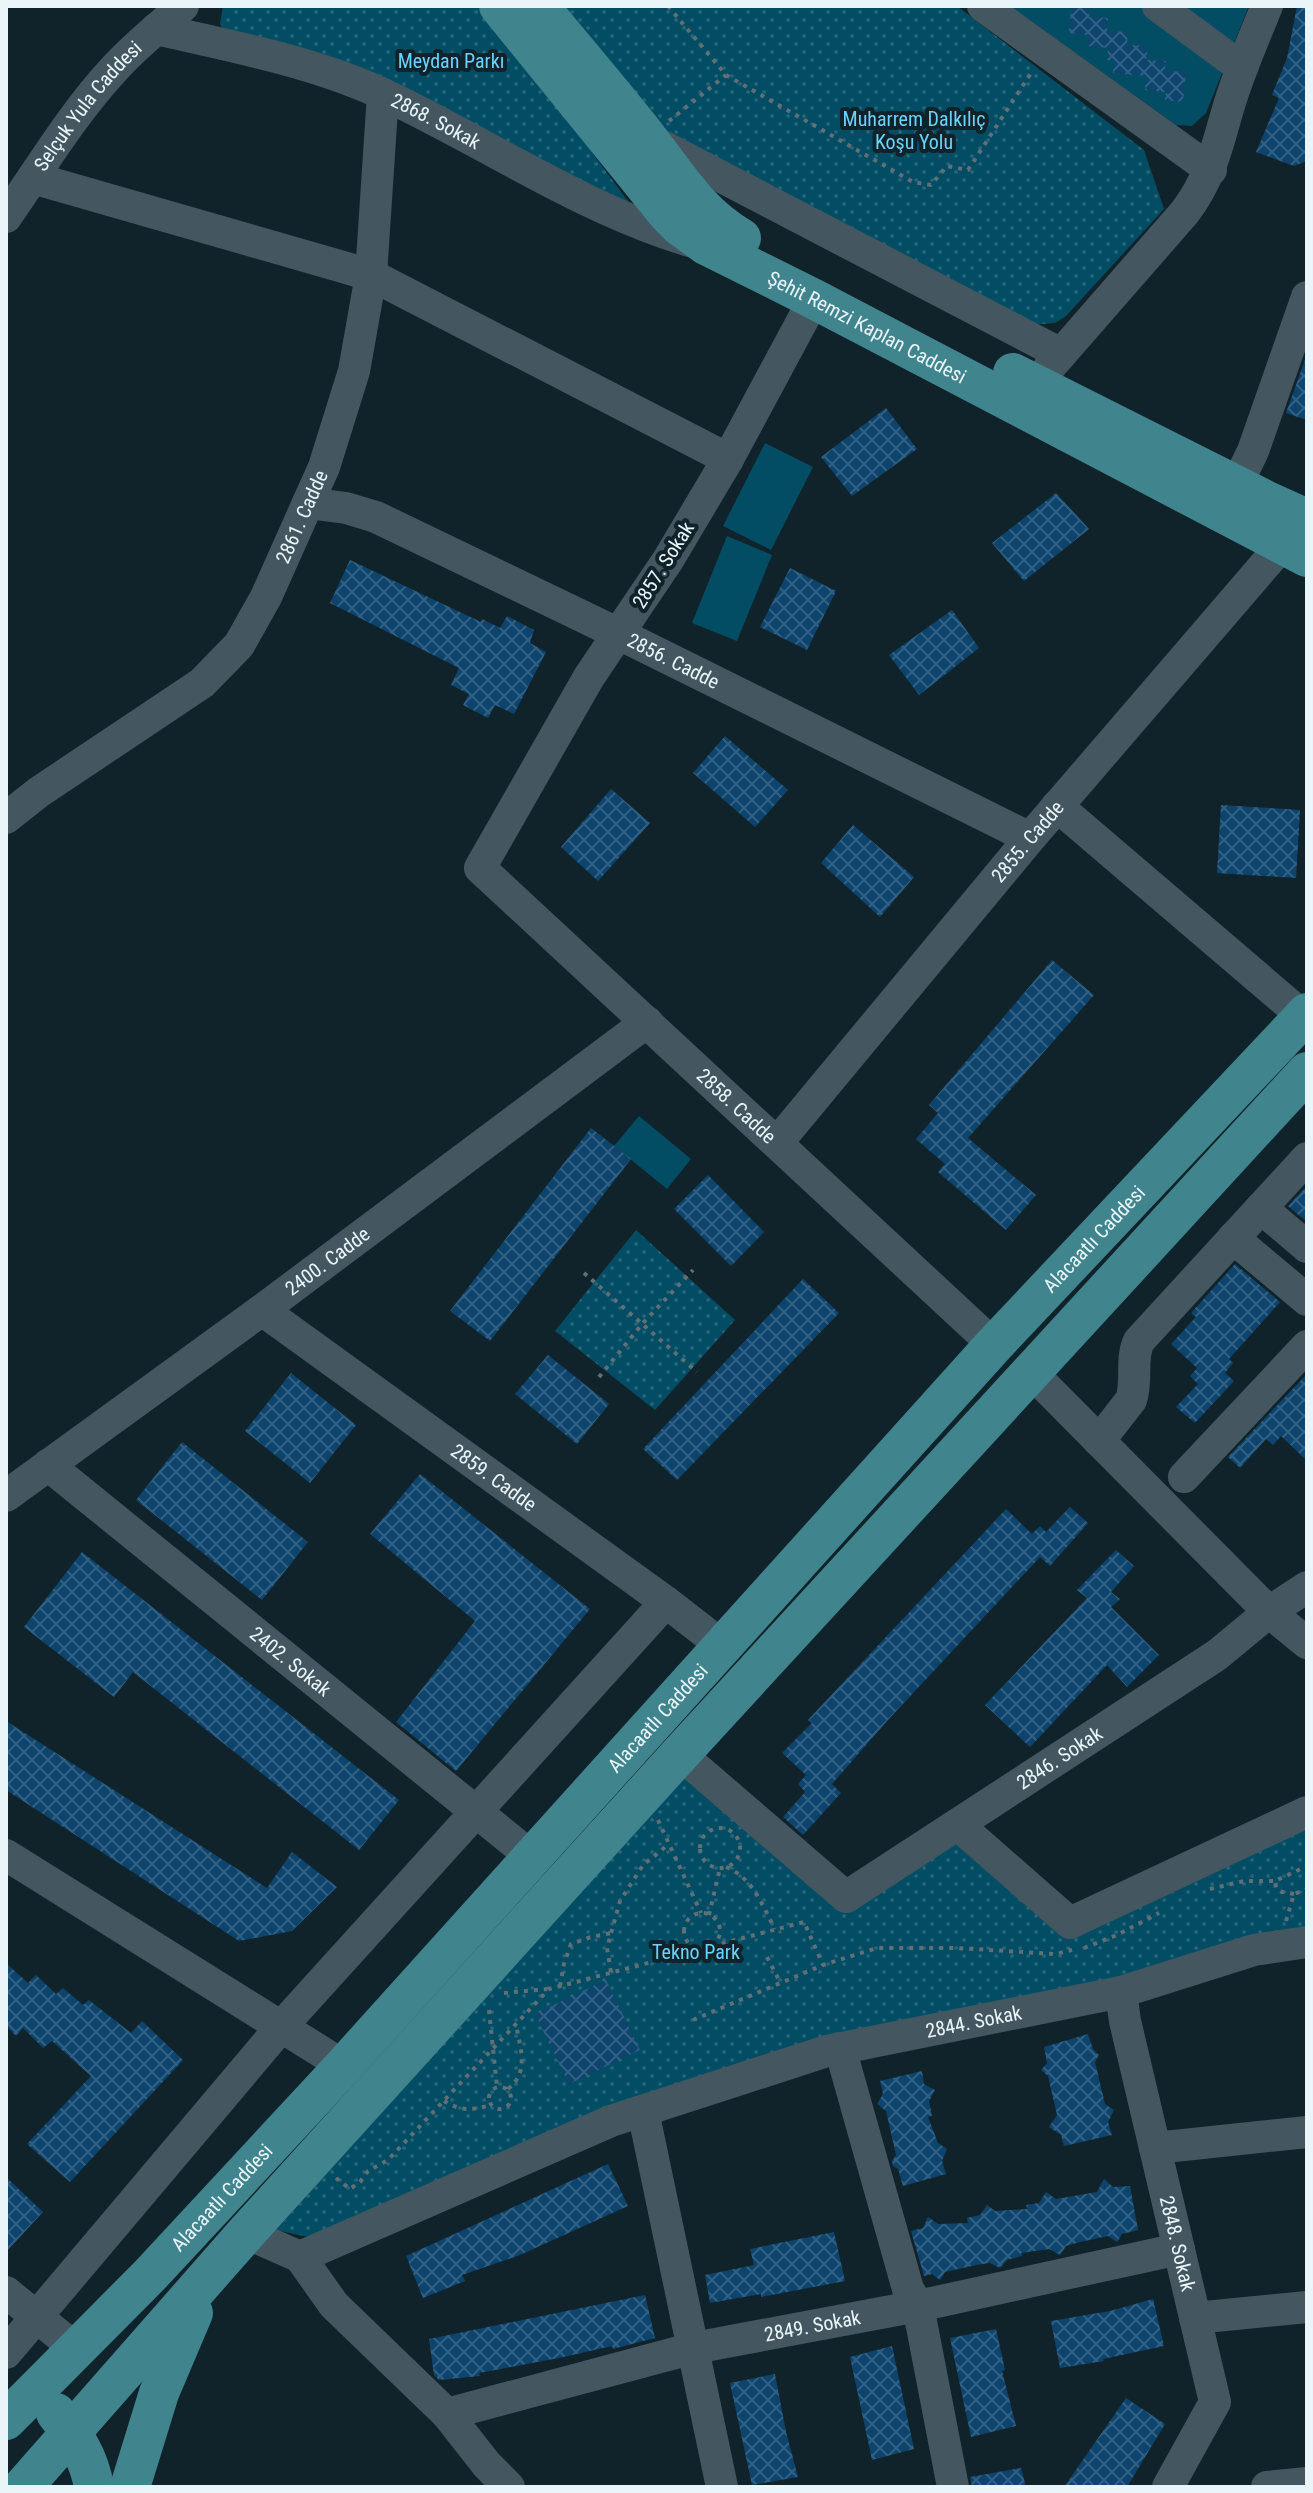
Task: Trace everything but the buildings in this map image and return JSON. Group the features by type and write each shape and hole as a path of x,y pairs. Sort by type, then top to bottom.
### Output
{"main road":[{"name":"Şehit Remzi Kaplan Caddesi","path":"499,6 667,213 706,245 1299,540"},
{"name":"Şehit Remzi Kaplan Caddesi","path":"539,6 695,201 723,228 1236,486 1299,540"},
{"name":"Alacaatlı Caddesi","path":"6,2420 149,2276 344,2066 994,1345 1305,1015"},
{"name":"Alacaatlı Caddesi","path":"23,2487 246,2233 680,1754 1307,1072"},
{"path":"130,2487 159,2393 209,2276"},
{"path":"37,2388 72,2433 91,2469 94,2487"},
{"path":"6,2481 10,2487"}],"street":[{"name":"Selçuk Yula Caddesi","path":"6,217 95,91 132,50 182,6"},
{"path":"983,6 1211,170"},
{"path":"1158,6 1242,68"},
{"path":"1035,384 1201,191 1211,170 1242,68 1267,6"},
{"name":"2868. Sokak","path":"156,29 309,67 383,94 602,206 706,245"},
{"name":"2861. Cadde","path":"6,818 39,792 202,683 239,645 266,597 324,467 354,371 371,275 383,94"},
{"path":"648,139 1061,354"},
{"path":"33,178 371,275 728,459"},
{"path":"1236,486 1253,451 1307,297"},
{"name":"2857. Sokak","path":"480,868 575,702 668,560 728,459 814,299"},
{"name":"2856. Cadde","path":"308,503 346,508 376,517 1030,838"},
{"name":"2855. Cadde","path":"777,1143 1057,806 1299,540"},
{"path":"1057,806 1305,1015"},
{"name":"2858. Cadde","path":"480,868 994,1345"},
{"name":"2400. Cadde","path":"6,1496 262,1310 647,1022"},
{"path":"1099,1441 1131,1400 1134,1391 1134,1354 1139,1341 1307,1158"},
{"path":"1261,1208 1307,1247"},
{"path":"1233,1238 1305,1294"},
{"name":"2859. Cadde","path":"262,1310 724,1647"},
{"path":"1184,1477 1307,1346"},
{"path":"1031,1372 1269,1612 1307,1643"},
{"name":"2402. Sokak","path":"48,1465 532,1857"},
{"name":"2846. Sokak","path":"680,1754 846,1897 1217,1655 1269,1612 1307,1587"},
{"path":"6,2353 281,2027 666,1602"},
{"path":"958,1825 1070,1923 1307,1812"},
{"path":"6,1855 344,2066"},
{"name":"2844. Sokak","path":"643,2111 840,2048 1121,1992 1254,1950 1292,1944"},
{"name":"2848. Sokak","path":"1121,1992 1125,2021 1215,2402 1168,2487"},
{"path":"840,2048 908,2289 918,2306 953,2487"},
{"path":"300,2257 597,2127 643,2111 722,2487"},
{"path":"1155,2148 1307,2132"},
{"path":"246,2233 300,2257 334,2305 447,2414 487,2465 509,2487"},
{"name":"2849. Sokak","path":"447,2414 694,2348 918,2306 1179,2249"},
{"path":"6,2292 75,2348"},
{"path":"1195,2318 1307,2307"},
{"path":"1267,2487 1307,2483"}],"path":[{"path":"668,6 726,75 913,182 931,185 947,166 968,170 1044,51"},
{"path":"648,139 726,75"},
{"path":"599,1377 643,1323 693,1270"},
{"path":"584,1273 697,1372"},
{"path":"646,1792 701,1913"},
{"path":"717,1828 724,1828 735,1835 740,1847 737,1859 726,1867 708,1863 701,1852 706,1834 717,1828"},
{"path":"611,1973 607,1948 620,1901 643,1865 669,1844"},
{"path":"1208,1889 1244,1881 1275,1881 1307,1866"},
{"path":"726,1867 747,1879 775,1929"},
{"path":"709,1915 720,1868"},
{"path":"1275,1881 1276,1888 1282,1892 1294,1894 1307,1889"},
{"path":"1292,1944 1294,1894"},
{"path":"693,2020 823,1965 877,1948 1055,1954 1091,1946 1167,1908"},
{"path":"701,1913 709,1915 720,1929 717,1941 708,1949 691,1946 684,1936 684,1925 701,1913"},
{"path":"503,1993 549,1989 804,1922 823,1965"},
{"path":"560,1986 571,1944 611,1933"},
{"path":"767,1957 780,1982"},
{"path":"316,2156 331,2175 350,2189 360,2182 368,2171 388,2160 549,1989"},
{"path":"488,2008 497,2087"},
{"path":"508,2089 520,2077 522,2064 516,2024"},
{"path":"497,2087 508,2089"},
{"path":"491,2105 489,2094 497,2087"},
{"path":"444,2101 456,2109 491,2105 498,2109 508,2106 511,2099 508,2089"}],"green space":[{"name":"Meydan Parkı","path":"223,6 477,6 638,215 229,43 220,24"},
{"name":"Muharrem Dalkılıç Koşu Yolu","path":"556,6 957,6 1144,150 1164,209 1066,316 1055,323 1028,325 665,137"},
{"path":"1010,6 1249,6 1206,113 1192,126 1176,125"},
{"path":"765,443 813,467 771,550 723,526"},
{"path":"727,536 772,555 737,641 692,623"},
{"path":"639,1116 691,1159 667,1189 614,1146"},
{"path":"636,1230 735,1320 655,1410 555,1331"},
{"name":"Tekno Park","path":"682,1776 845,1910 957,1837 1055,1927 1307,1815 1307,1931 1114,1980 863,2033 313,2238 276,2230"}]}
